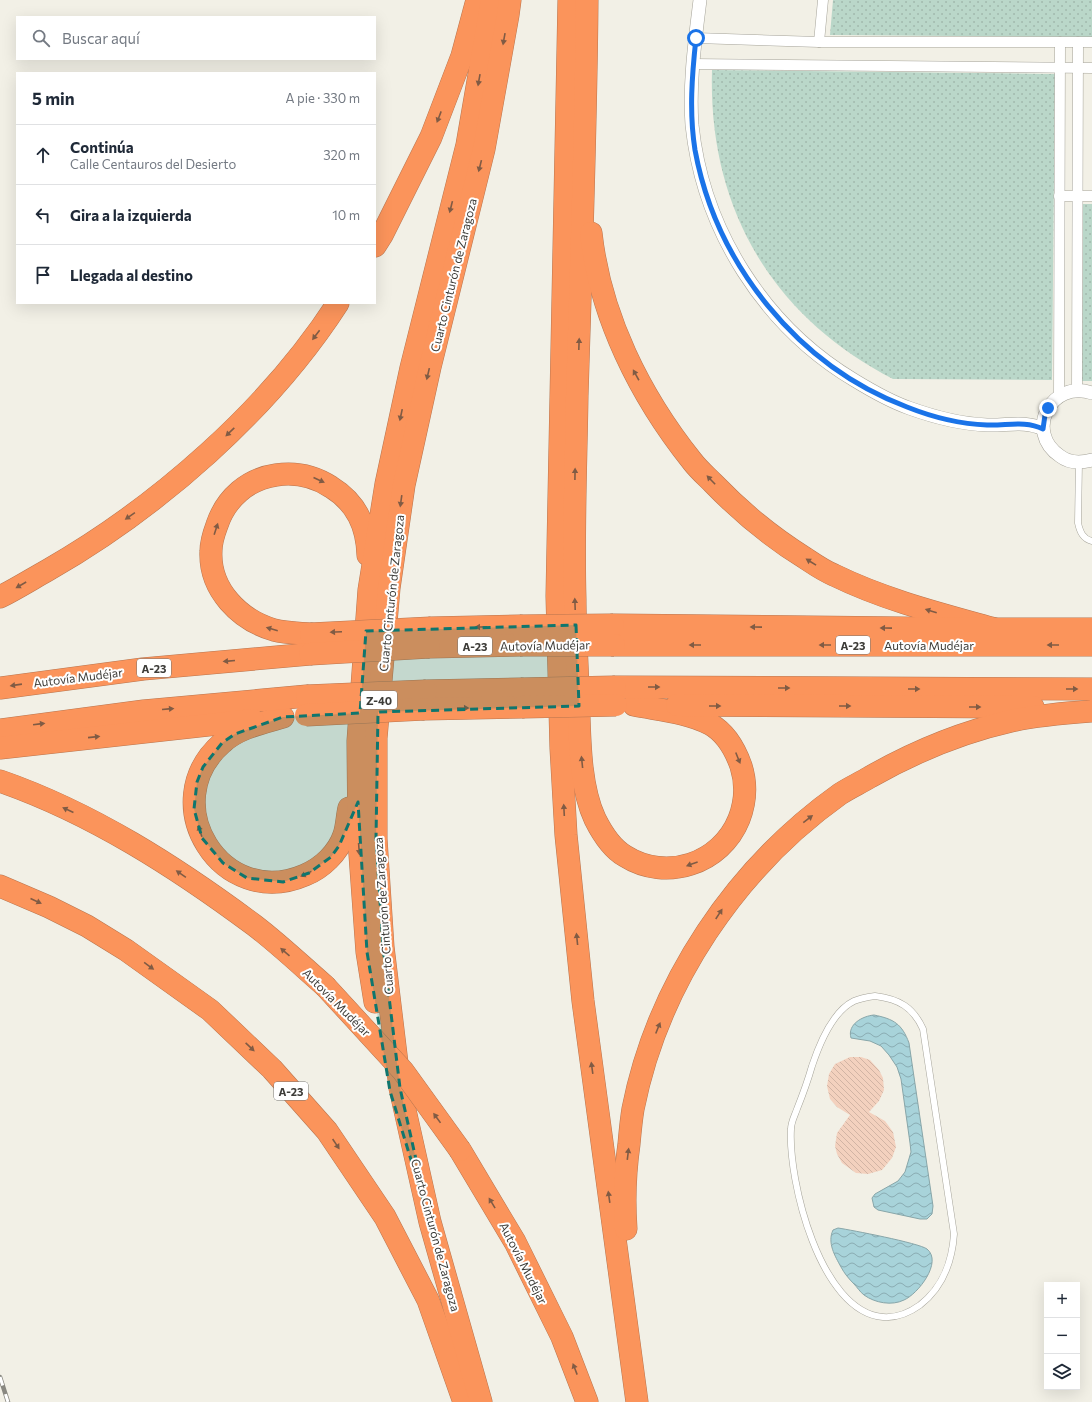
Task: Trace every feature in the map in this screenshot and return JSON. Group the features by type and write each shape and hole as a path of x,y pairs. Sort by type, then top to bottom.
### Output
{"highway":[{"path":"376,244 431,137 462,56 477,0"},
{"path":"307,706 283,717 253,726 235,734 222,743 211,755 203,767 197,782 194,795 194,809 202,838 211,852 223,863 233,871 247,878 260,881 283,882 309,874 331,857 339,846 345,833 358,741 369,590 386,484 411,368 467,145 492,0"},
{"name":"Cuarto Cinturón de Zaragoza","path":"481,1402 430,1222 400,1088 383,947 376,839 376,738 389,588 404,484 430,367 484,149 510,0"},
{"path":"569,0 556,596 561,748 566,834 583,1001 637,1402"},
{"path":"587,0 575,476 575,597 580,741 584,777 588,801 594,817 602,833 612,846 622,855 641,864 659,868 687,866 703,860 726,842 734,830 744,804 746,788 743,774 733,748 725,737 713,726 702,721 684,714 622,699"},
{"path":"583,162 593,250 606,302 628,360 655,409 692,462 734,505 781,543 833,575 883,596 996,629"},
{"path":"0,596 81,551 149,502 192,467 230,433 264,398 297,360 326,322 337,304"},
{"path":"310,644 260,625 246,618 234,608 217,582 212,565 211,551 214,535 220,514 241,489 254,481 268,476 301,474 323,481 336,490 346,498 354,508 366,532 369,590"},
{"path":"614,635 996,629 1092,629"},
{"name":"Autovía Mudéjar","path":"0,688 143,669 310,644 430,638 614,635 1092,645"},
{"path":"622,699 1092,689"},
{"path":"0,730 144,711 307,706 425,700 522,698 1092,708"},
{"path":"641,1402 625,1212 626,1163 633,1109 649,1050 666,1006 693,954 724,907 758,867 797,828 841,794 892,765 947,740 1011,721 1092,711"},
{"path":"0,748 283,717"},
{"path":"358,741 359,841 367,952 390,1091 430,1222"},
{"name":"Autovía Mudéjar","path":"0,781 23,789 104,827 172,867 255,926 325,986 403,1070 460,1150 515,1242 562,1337 587,1402"},
{"name":"A-23","path":"0,886 49,907 86,926 126,950 210,1010 272,1069 327,1131 385,1217 428,1300 464,1402"}],"street":[{"path":"700,0 691,92 692,124 696,150 710,203 734,258 749,281 785,326 824,360 877,394 907,407 931,415 958,421 987,425 1032,424 1043,429"},
{"path":"819,42 823,0"},
{"path":"696,38 819,42 1092,42"},
{"path":"1059,397 1060,42"},
{"path":"1078,42 1078,69 1082,92 1078,196 1078,391"},
{"path":"693,64 1061,69 1092,68"},
{"path":"1059,196 1092,196"},
{"path":"1086,461 1070,461 1055,453 1046,439 1043,429 1045,415 1048,408 1059,397 1071,391 1092,393"}],"lane":[{"path":"1086,461 1078,523 1079,529 1084,538 1092,541"},
{"path":"875,996 897,1001 906,1006 914,1013 923,1029 954,1234 952,1253 945,1272 936,1289 924,1302 914,1309 890,1317 876,1316 865,1312 851,1302 833,1282 822,1263 803,1213 793,1162 791,1127 820,1046 833,1022 839,1014 853,1002 875,996"}],"highlighted area":[{"path":"576,625 579,706 378,712 376,839 383,947 400,1088 430,1222 390,1091 367,952 358,802 339,846 331,857 309,873 283,882 247,878 223,863 202,838 194,809 197,782 203,767 222,743 235,734 283,717 360,713 366,631"}],"green space":[{"path":"833,0 1092,0 1092,37 830,35"},
{"path":"712,70 1055,74 1052,380 893,379 850,353 813,323 781,290 755,252 735,211 721,167 714,120"},
{"path":"1083,204 1092,204 1092,381 1081,381"}],"water":[{"path":"874,1015 887,1018 896,1023 903,1031 909,1043 933,1206 932,1214 927,1219 920,1219 878,1210 874,1207 872,1198 875,1194 898,1181 905,1172 911,1152 901,1079 897,1067 881,1046 870,1041 851,1038 851,1029 857,1022 865,1017"},
{"path":"838,1228 899,1240 927,1249 931,1255 932,1262 927,1277 922,1285 910,1297 899,1302 884,1303 868,1298 847,1276 834,1254 831,1245 831,1235 833,1230"}],"building":[{"path":"850,1057 861,1057 870,1060 879,1070 883,1078 884,1090 879,1101 869,1112 885,1121 893,1132 896,1147 892,1158 882,1170 868,1174 856,1173 842,1163 835,1146 837,1133 850,1115 837,1107 830,1099 827,1086 829,1074 835,1064"}],"railway":[{"path":"0,1377 8,1402"}],"route":[{"path":"696,38 691,86 692,124 702,177 710,203 734,258 765,303 785,326 824,360 877,394 907,407 931,415 971,424 1032,424 1043,429 1043,423 1048,408"}]}
